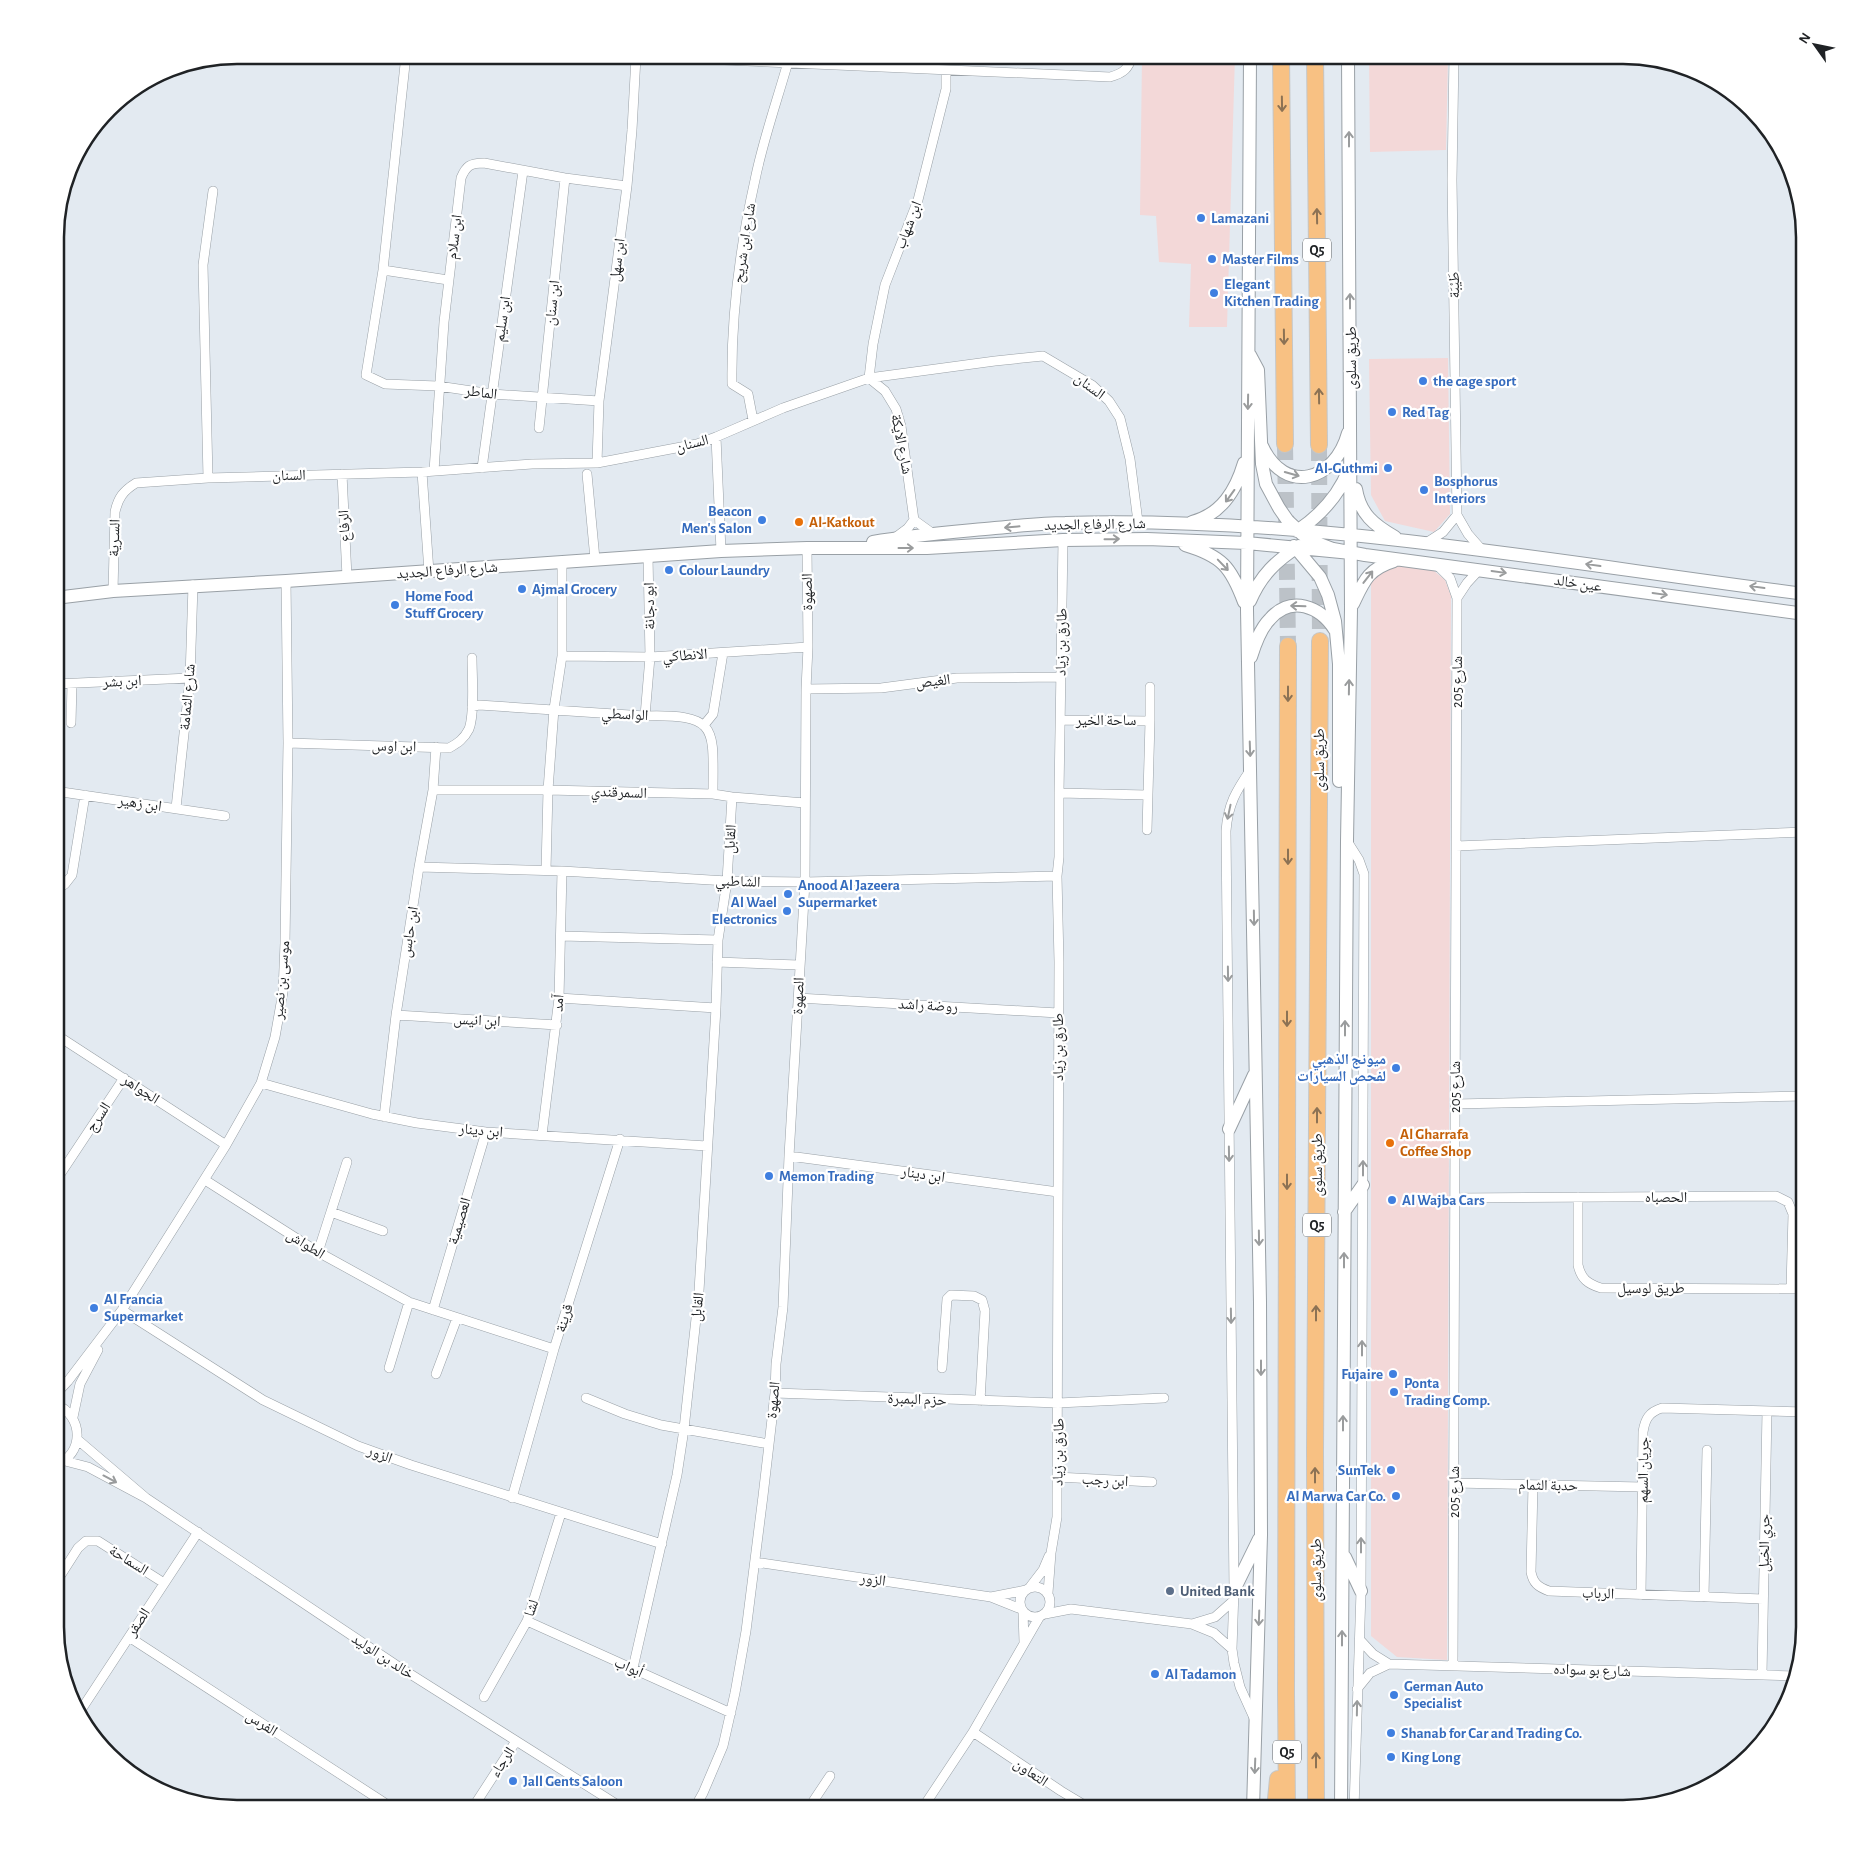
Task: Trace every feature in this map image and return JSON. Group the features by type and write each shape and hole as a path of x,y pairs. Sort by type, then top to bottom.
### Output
{"highway":[{"name":"Q5","path":"1281,64 1285,444"},
{"name":"Q5","path":"1316,64 1319,445"},
{"name":"طريق سلوى","path":"1316,1800 1315,1450 1320,641"},
{"name":"طريق سلوى","path":"1287,1800 1288,646"},
{"path":"1276,1800 1286,1694"}],"main road":[{"path":"1250,64 1250,354 1247,610 1260,1302 1261,1534 1253,1800"},
{"name":"طريق سلوى","path":"1341,1800 1346,841 1351,609 1348,64"},
{"path":"1250,354 1258,370 1260,441 1266,484 1279,508 1298,530 1312,540 1333,549 1351,553"},
{"path":"1260,441 1266,455 1275,466 1288,474 1302,477 1317,474 1331,465 1341,452 1351,420"},
{"path":"1183,524 1209,516 1226,502 1235,488 1248,451"},
{"path":"1247,543 1286,539 1321,513 1340,489 1351,464"},
{"path":"1351,464 1361,508 1380,528 1402,540"},
{"name":"شارع الرفاع الجديد","path":"839,548 932,533 1062,523 1138,522 1247,526 1351,534"},
{"path":"1247,526 1265,530 1286,539 1320,577 1328,595 1336,632 1339,664 1339,792 1346,841"},
{"path":"1247,610 1257,585 1274,563 1312,540 1351,534"},
{"name":"عين خالد","path":"1351,534 1796,590"},
{"path":"1163,539 1203,551 1222,562 1237,583 1247,610"},
{"name":"شارع الرفاع الجديد","path":"64,597 113,590 429,572 721,551 807,548 928,548 1063,540 1163,539 1247,543 1351,553"},
{"name":"عين خالد","path":"1351,553 1796,613"},
{"path":"1351,609 1364,581 1371,571 1381,565 1399,560"},
{"path":"1248,665 1266,624 1280,610 1288,606 1304,606 1314,609 1323,615 1336,632"},
{"path":"1229,1129 1256,1070"},
{"path":"1344,1212 1362,1185"},
{"path":"1233,1596 1261,1534"},
{"path":"1343,1552 1361,1591"}],"street":[{"path":"405,64 383,270 448,280"},
{"name":"ابن سهل","path":"597,463 599,401 627,186 636,64"},
{"name":"شارع ابن شريح","path":"753,420 748,394 732,384 734,310 755,179 787,64"},
{"path":"823,64 1110,77 1128,69 1130,64"},
{"name":"طَيْبَة","path":"1454,64 1452,180 1457,515"},
{"name":"ابن شهاب","path":"869,378 873,344 885,285 918,200 946,89 946,71"},
{"name":"ابن سلام","path":"434,471 438,386 448,280 461,178 465,168 472,163 484,163 565,178 627,186"},
{"name":"ابن سليم","path":"482,468 523,170"},
{"name":"ابن سنان","path":"539,428 565,178"},
{"path":"208,478 203,265 213,191"},
{"name":"الماطر","path":"383,270 366,375 385,384 438,386 492,394 599,401"},
{"name":"السنان","path":"126,489 136,483 208,478 422,472 532,464 597,463 697,444 823,393 869,378 1043,356 1092,385 1109,401 1120,418 1130,459 1138,522"},
{"name":"شارع الايكة","path":"869,378 885,391 896,409 901,426 914,520"},
{"path":"716,437 721,551"},
{"path":"422,472 429,572"},
{"name":"الرفاع","path":"342,474 347,577"},
{"path":"587,474 594,559"},
{"name":"السـرية","path":"113,590 115,512 118,500 126,489"},
{"path":"1424,544 1444,532 1457,515 1468,534 1482,550"},
{"path":"894,538 908,528 914,520 932,533"},
{"name":"طارق بن زياد","path":"1049,1595 1050,1554 1057,1517 1057,876 1059,857 1058,793 1061,720 1063,540"},
{"name":"الصهوة","path":"699,1800 723,1746 746,1631 784,1307 788,1156 805,882 808,647 807,548"},
{"name":"ابو دجانة","path":"645,716 650,658 648,556"},
{"path":"546,870 548,790 554,709 562,656 562,561"},
{"name":"شارع 205","path":"1436,564 1450,578 1456,598 1453,1666"},
{"path":"1456,598 1479,570"},
{"name":"موسى بن نصير","path":"64,1384 107,1332 205,1180 261,1083 275,1038 283,992 288,743 286,581"},
{"name":"شارع الثمامة","path":"176,808 190,678 193,586"},
{"name":"الانطاكي","path":"562,656 650,658 808,647"},
{"path":"713,794 713,745 708,730 704,725 713,714 723,653"},
{"name":"ابن اوس","path":"288,743 449,748 460,742 469,728 472,707 472,658"},
{"name":"الغيص","path":"806,689 881,688 957,678 1060,677"},
{"name":"ابن بشر","path":"64,684 190,678"},
{"path":"71,723 72,684"},
{"name":"ساحة الخير","path":"1148,830 1150,686"},
{"name":"الواسطي","path":"472,707 479,705 645,716 682,716 692,718 704,725"},
{"name":"ساحة الخير","path":"1061,720 1150,720"},
{"name":"ابن حابس","path":"384,1116 396,1015 433,790 436,747"},
{"path":"1251,769 1233,797 1228,813 1226,831 1232,1649 1236,1676 1256,1723"},
{"name":"السمرقندي","path":"433,790 548,790 713,794 805,803"},
{"name":"ابن زهير","path":"64,792 225,816"},
{"path":"1058,793 1147,795"},
{"path":"64,885 72,875 85,795"},
{"name":"القابل","path":"633,1668 677,1475 684,1428 699,1291 716,1008 718,940 727,881 732,797"},
{"path":"1456,846 1796,832"},
{"path":"1346,841 1359,860 1364,874 1361,1591 1354,1800"},
{"name":"الشاطبي","path":"419,867 546,870 727,881 805,882 1057,876"},
{"name":"آمد","path":"542,1135 557,1025 562,871"},
{"path":"561,936 718,940"},
{"path":"717,962 799,965"},
{"path":"559,998 716,1008"},
{"name":"روضة راشد","path":"798,998 1058,1013"},
{"name":"ابن انيس","path":"396,1015 557,1025"},
{"name":"الجواهر","path":"64,1040 226,1145"},
{"name":"السرج","path":"64,1168 124,1078"},
{"name":"ابن دينار","path":"261,1083 416,1123 486,1132 707,1146"},
{"path":"1455,1104 1796,1096"},
{"name":"العصيمية","path":"433,1310 486,1132"},
{"name":"قرينة","path":"512,1498 554,1349 620,1139"},
{"name":"ابن دينار","path":"788,1156 1058,1192"},
{"path":"318,1252 347,1162"},
{"name":"الطواش","path":"205,1180 318,1252 409,1302 554,1349"},
{"name":"الحصباه","path":"1455,1198 1776,1196 1783,1198 1792,1208 1793,1214 1791,1288"},
{"name":"طريق لوسيل","path":"1578,1197 1578,1266 1580,1274 1592,1286 1601,1288 1796,1288"},
{"path":"331,1212 383,1231"},
{"path":"942,1368 947,1299 952,1295 974,1296 982,1300 985,1311 980,1401"},
{"path":"389,1368 409,1302"},
{"name":"الزور","path":"122,1310 263,1400 331,1434 410,1465 662,1544"},
{"path":"436,1374 457,1318"},
{"name":"موسى بن نصير","path":"73,1417 80,1384 107,1332"},
{"name":"حزم البمبرة","path":"775,1393 1058,1403 1164,1398"},
{"path":"586,1398 625,1414 661,1425 769,1444"},
{"path":"64,1408 73,1417 78,1432 78,1440 71,1455 65,1461"},
{"name":"جريان السهم","path":"1641,1595 1644,1423 1648,1415 1654,1410 1662,1408 1796,1412"},
{"name":"جري الخيل","path":"1762,1675 1767,1411"},
{"name":"خالد بن الوليد","path":"78,1440 146,1498"},
{"path":"1704,1597 1707,1450"},
{"name":"خالد بن الوليد","path":"65,1461 88,1467 146,1498 396,1665 608,1800"},
{"name":"ابن رجب","path":"1057,1477 1152,1482"},
{"name":"حدبة الثمام","path":"1454,1484 1643,1487"},
{"name":"الرباب","path":"1533,1485 1531,1572 1536,1584 1550,1591 1763,1599"},
{"name":"لشا","path":"484,1697 527,1621 561,1513"},
{"name":"الصقر","path":"83,1706 198,1532"},
{"name":"السماحة","path":"64,1570 78,1548 86,1541 98,1540 164,1583"},
{"name":"طارق بن زياد","path":"1028,1588 1042,1570 1050,1554"},
{"name":"الزور","path":"755,1562 991,1597 1022,1610"},
{"path":"1024,1642 1020,1598 1028,1588 1042,1588 1049,1595 1071,1609"},
{"name":"الزور","path":"991,1597 1028,1588"},
{"path":"928,1800 973,1732 1024,1642 1050,1606 1049,1595"},
{"path":"1192,1624 1215,1617 1233,1596"},
{"path":"1022,1610 1032,1617 1071,1609 1192,1624 1214,1633 1232,1649"},
{"name":"أبواب","path":"527,1621 731,1713"},
{"name":"الفرس","path":"129,1637 380,1800"},
{"path":"1360,1640 1373,1654 1389,1664"},
{"path":"1357,1689 1370,1673 1389,1664"},
{"name":"شارع بو سواده","path":"1389,1664 1789,1676"},
{"name":"التعاون","path":"973,1732 1076,1800"},
{"name":"الرجاء","path":"478,1800 516,1741"},
{"path":"814,1800 830,1776"}],"shaded area":[{"path":"1142,64 1235,64 1227,327 1189,327 1191,264 1159,262 1156,216 1140,215"},
{"path":"1369,64 1448,64 1446,150 1370,152"},
{"path":"1448,358 1450,514 1434,532 1385,521 1371,495 1369,359"},
{"path":"1397,564 1433,570 1445,580 1451,596 1447,1660 1397,1657 1371,1636 1371,579"}],"tunnel":[{"path":"1285,444 1288,646"},
{"path":"1319,445 1320,641"}],"place":[{"name":"Lamazani","path":"1201,218"},
{"name":"Master Films","path":"1212,259"},
{"name":"Elegant Kitchen Trading","path":"1214,293"},
{"name":"the cage sport","path":"1423,381"},
{"name":"Red Tag","path":"1392,412"},
{"name":"Al-Guthmi","path":"1388,468"},
{"name":"Bosphorus Interiors","path":"1424,490"},
{"name":"Beacon Men's Salon","path":"762,520"},
{"name":"Al-Katkout","path":"799,522"},
{"name":"Colour Laundry","path":"669,570"},
{"name":"Ajmal Grocery","path":"522,589"},
{"name":"Home Food Stuff Grocery","path":"395,605"},
{"name":"Anood Al Jazeera Supermarket","path":"788,894"},
{"name":"Al Wael Electronics","path":"787,911"},
{"name":"ميونج الذهبي لفحص السيارات","path":"1396,1068"},
{"name":"Al Gharrafa Coffee Shop","path":"1390,1143"},
{"name":"Memon Trading","path":"769,1176"},
{"name":"Al Wajba Cars","path":"1392,1200"},
{"name":"Al Francia Supermarket","path":"94,1308"},
{"name":"Fujaire","path":"1393,1374"},
{"name":"Ponta Trading Comp.","path":"1394,1392"},
{"name":"SunTek","path":"1391,1470"},
{"name":"Al Marwa Car Co.","path":"1396,1496"},
{"name":"United Bank","path":"1170,1591"},
{"name":"Al Tadamon","path":"1155,1674"},
{"name":"German Auto Specialist","path":"1394,1695"},
{"name":"Shanab for Car and Trading Co.","path":"1391,1733"},
{"name":"King Long","path":"1391,1757"},
{"name":"Jall Gents Saloon","path":"513,1781"}]}
